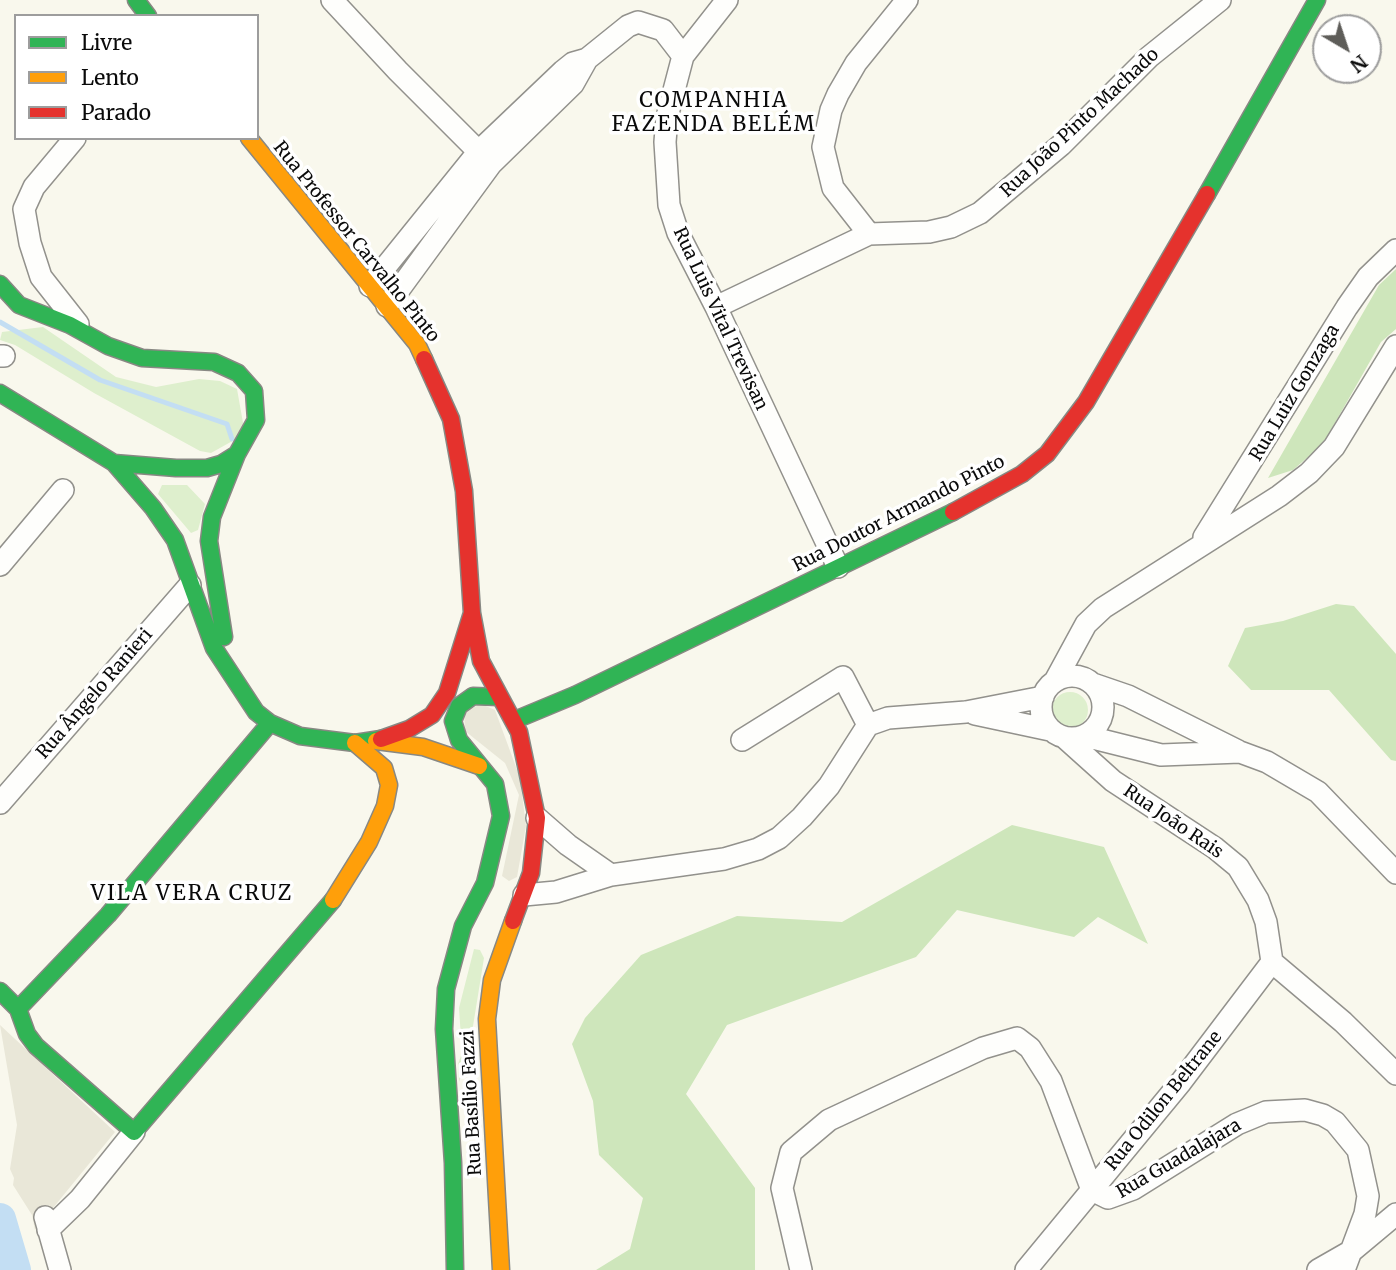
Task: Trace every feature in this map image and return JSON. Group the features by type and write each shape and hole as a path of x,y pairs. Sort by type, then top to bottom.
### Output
{"main road":[{"name":"Rua Doutor Armando Pinto","path":"515,720 575,695 951,513 1022,474 1047,454 1086,402 1138,317 1317,0"},
{"name":"Rua Professor Carvalho Pinto","path":"250,140 417,344 450,419 464,491 472,613 478,651 499,697"},
{"path":"0,284 19,304 142,358 214,362 239,373 254,391 256,420 237,454 212,516 209,541 224,629 226,670"},
{"path":"0,393 110,461 167,524 226,670 256,712 270,723 300,736 422,747 480,766"},
{"path":"110,461 197,468 221,464 237,454"},
{"path":"376,741 423,722 443,701 472,613"},
{"name":"Rua Basílio Fazzi","path":"455,1270 444,1009 454,953 485,883 501,816 501,803 495,784 459,740 453,721 454,713 473,696 499,697 515,720 537,818 531,873 511,894 509,931 492,980 486,1019 501,1270"},
{"path":"18,1009 108,915 270,723"},
{"path":"0,991 18,1009 27,1034 36,1046 134,1132 337,895 369,842 385,806 389,785 384,768 355,743"},
{"path":"485,883 511,894"},
{"path":"468,917 492,916 509,931"}],"street":[{"path":"332,0 398,71 485,157"},
{"path":"370,286 485,157 573,84 587,60 615,34 638,22 663,30 683,56 727,0"},
{"path":"716,307 869,234 833,188 823,147 831,110 838,94 856,63 907,0"},
{"name":"Rua João Pinto Machado","path":"869,234 929,232 951,227 980,214 1061,145 1149,57 1220,0"},
{"name":"Rua Luis Vital Trevisan","path":"683,56 667,117 665,142 669,205 678,233 716,307 838,567"},
{"path":"73,140 27,198 24,209 30,243 41,276 87,334"},
{"path":"387,306 485,157"},
{"name":"Rua Luiz Gonzaga","path":"1201,542 1347,307 1368,277 1396,250"},
{"path":"1240,752 1161,755 1066,734 1042,717 1049,689 1082,632 1102,608 1201,542 1279,496 1318,464 1334,447 1396,346"},
{"path":"0,565 63,490"},
{"name":"Rua Ângelo Ranieri","path":"0,803 190,585"},
{"path":"1066,734 1094,730 1103,712 1103,701 1092,683 1082,632"},
{"path":"1049,689 1074,676 1117,691 1240,752 1286,770 1318,792 1396,873"},
{"path":"511,894 556,892 611,875 724,859 758,849 779,838 828,786 868,725 843,677 742,740"},
{"name":"Rua João Rais","path":"966,712 1049,689"},
{"name":"Rua João Rais","path":"868,725 888,718 922,713 966,712 1066,734 1113,781 1215,848 1237,867 1258,900 1266,922 1272,962"},
{"path":"537,818 568,845 611,875"},
{"path":"1272,962 1343,1022 1396,1074"},
{"name":"Rua Odilon Beltrane","path":"1026,1270 1181,1082 1272,962"},
{"name":"Rua Guadalajara","path":"801,1270 782,1188 791,1152 829,1120 983,1048 1017,1038 1030,1048 1051,1081 1092,1190 1108,1198 1133,1189 1237,1124 1266,1112 1305,1110 1335,1122 1358,1150 1368,1196 1353,1250"},
{"path":"61,1270 47,1224 80,1199 134,1132"},
{"path":"1318,1270 1353,1250 1396,1214"},
{"path":"1343,1270 1353,1250"}],"green space":[{"path":"1396,269 1396,329 1381,342 1323,444 1293,470 1268,478 1379,285"},
{"path":"43,327 116,377 156,387 199,379 220,381 237,389 245,434 211,453 200,451 94,393 15,345 0,340 2,332"},
{"path":"162,485 187,485 205,504 198,530 191,533 158,494"},
{"path":"1336,604 1354,606 1396,654 1396,761 1391,760 1329,690 1251,690 1228,666 1245,628 1283,621"},
{"path":"1070,692 1083,697 1088,710 1083,723 1070,728 1057,723 1052,710 1057,697"},
{"path":"1012,825 1104,847 1148,944 1098,917 1074,937 957,910 916,957 727,1025 686,1094 755,1188 755,1270 596,1270 630,1249 643,1198 599,1155 593,1101 572,1044 585,1018 641,955 737,916 842,922"},
{"path":"474,949 480,950 484,958 468,1057 459,1082 458,1064 462,1053 459,1008"}],"shaded area":[{"path":"481,704 495,710 520,778 526,826 517,877 509,881 502,876 519,795 505,763 465,731 464,712"},
{"path":"0,1025 115,1132 35,1230 32,1215 13,1185 14,1178 10,1169 17,1125"}],"waterway":[{"path":"0,322 100,380 227,424 232,439"},
{"path":"0,1219 15,1270"}],"traffic: fast":[{"path":"136,0 146,14"},
{"path":"1207,194 1317,0"},
{"path":"0,284 19,305 70,325 108,346 142,358 214,362 238,373 254,391 256,420 237,454 221,464 207,468 176,468 114,463"},
{"path":"0,393 114,463 153,508 175,540 214,648 256,712 270,723 300,736 355,743 381,739"},
{"path":"224,637 209,541 212,517 237,454"},
{"path":"515,720 575,695 953,512"},
{"path":"455,1270 453,1163 444,1029 446,989 463,926 485,883 501,816 495,784 459,740 453,721 459,706 473,696 499,697"},
{"path":"18,1009 108,915 270,723"},
{"path":"18,1009 27,1034 36,1046 134,1132 333,900"},
{"path":"0,991 18,1009"}],"traffic: slow":[{"path":"251,140 417,344 424,359"},
{"path":"376,741 423,747 479,766"},
{"path":"333,900 369,842 385,806 389,785 384,768 355,743"},
{"path":"501,1270 487,1019 492,980 513,921"}],"traffic: jam":[{"path":"953,512 1022,474 1047,454 1086,402 1207,194"},
{"path":"381,739 409,729 432,715 447,693 472,613 464,491 451,419 424,359"},
{"path":"472,613 481,661 519,732 537,818 531,873 513,921"}],"district":[{"name":"COMPANHIA FAZENDA BELÉM","path":"714,113"},
{"name":"VILA VERA CRUZ","path":"192,894"}]}
